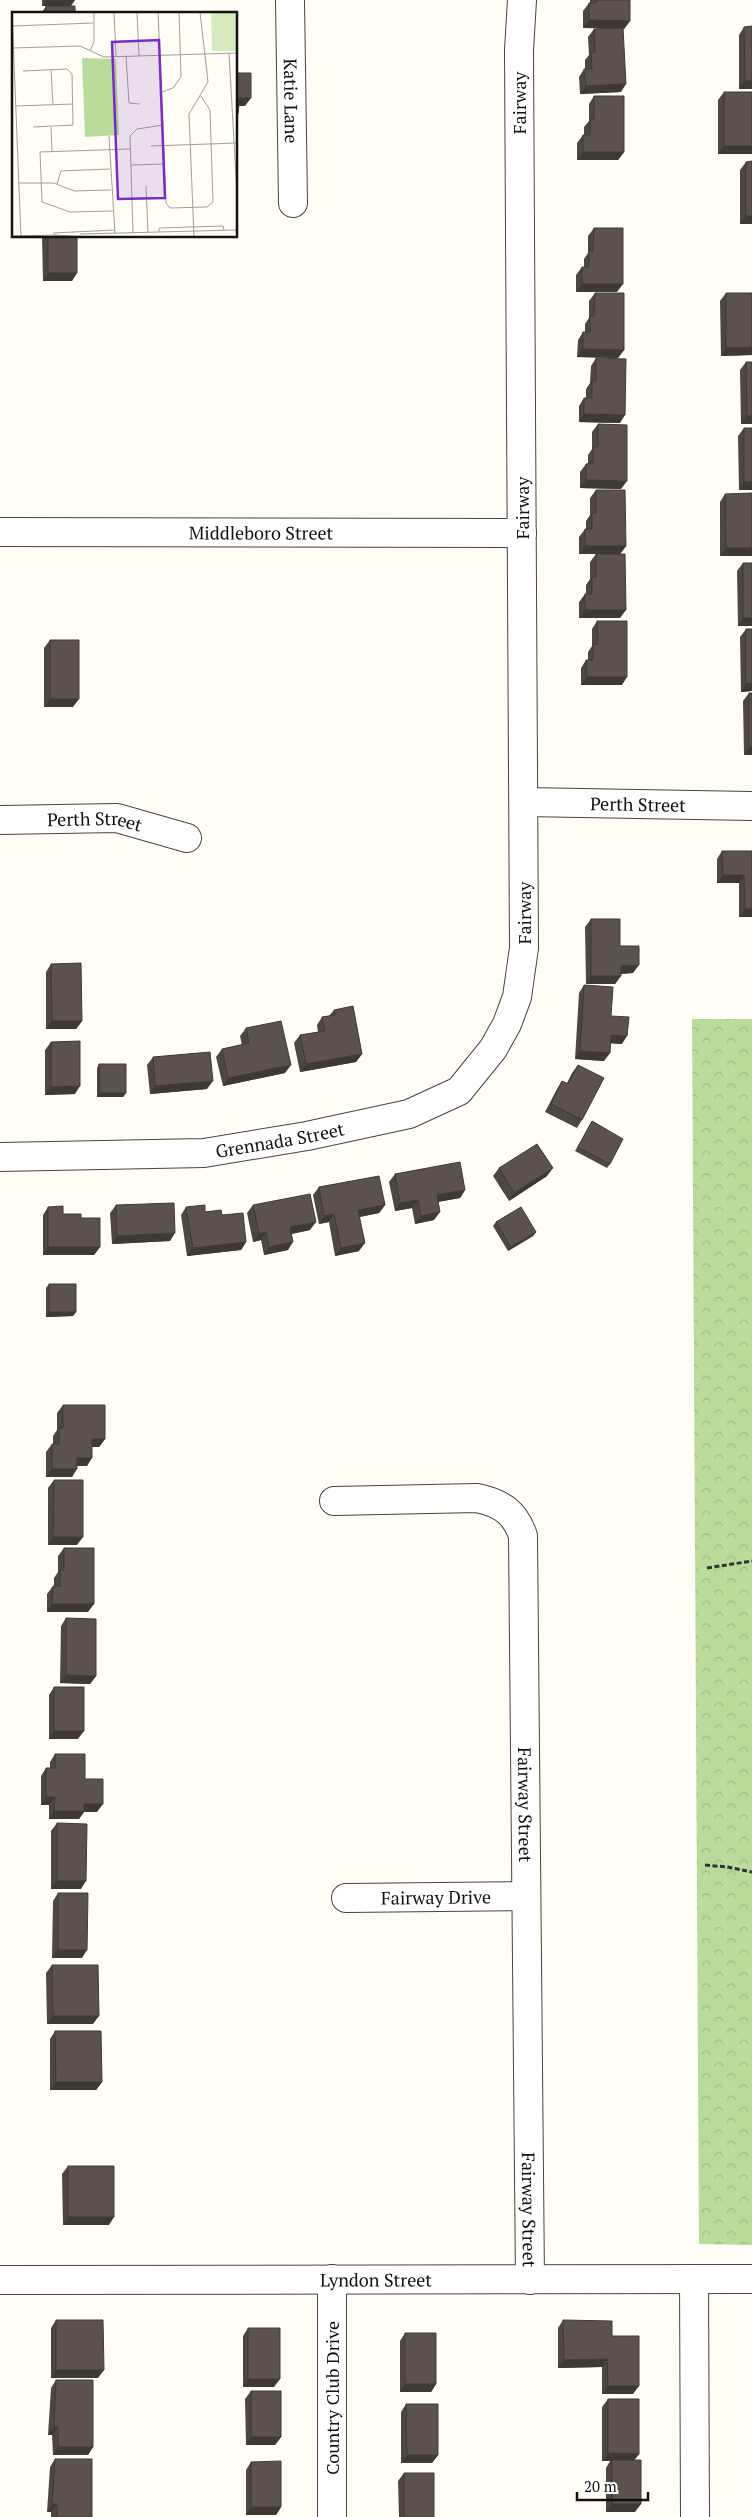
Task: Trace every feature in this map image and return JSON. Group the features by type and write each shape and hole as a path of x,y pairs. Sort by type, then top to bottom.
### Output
{"street":[{"name":"Katie Lane","path":"290,0 293,202"},
{"name":"Fairway","path":"511,1014 522,976 524,948 518,50 522,0"},
{"name":"Middleboro Street","path":"0,532 522,533"},
{"name":"Perth Street","path":"524,802 752,806"},
{"name":"Perth Street","path":"0,820 118,818 187,838"},
{"name":"Grennada Street","path":"0,1157 204,1153 307,1136 409,1114 458,1091 492,1049 511,1014"},
{"name":"Fairway Street","path":"334,1500 477,1498 495,1502 505,1508 519,1525 523,1536 530,2280"},
{"name":"Fairway Drive","path":"346,1898 526,1896"},
{"name":"Country Club Drive","path":"332,2279 332,2517"},
{"path":"694,2279 695,2517"},
{"name":"Lyndon Street","path":"0,2280 752,2279"}],"path":[{"path":"707,1568 752,1561"},
{"path":"705,1865 752,1872"}],"green space":[{"path":"692,1019 752,1019 752,2245 699,2244"}],"building":[{"path":"596,0 630,0 630,21 589,20 589,3 596,3"},
{"path":"46,6 75,6 75,12 46,12"},
{"path":"752,26 752,81 745,81 744,27"},
{"path":"623,28 626,84 586,86 584,69 592,69 591,52 595,52 594,29"},
{"path":"238,73 251,73 251,98 238,98"},
{"path":"724,92 752,92 752,146 724,146"},
{"path":"594,96 624,96 624,152 583,152 583,135 590,135 590,119 594,119"},
{"path":"752,161 752,216 746,216 746,162"},
{"path":"594,228 623,228 623,284 582,284 582,267 589,267 589,251 593,251"},
{"path":"48,238 77,238 77,273 48,273"},
{"path":"595,293 624,293 624,350 583,349 583,332 590,332 590,316 594,316"},
{"path":"726,293 752,293 752,347 726,348"},
{"path":"596,358 626,359 625,415 584,414 584,398 592,398 592,381 596,381"},
{"path":"746,362 752,362 752,416 747,416"},
{"path":"598,424 627,425 627,481 586,480 586,464 593,463 593,447 598,447"},
{"path":"744,428 752,428 752,482 744,482"},
{"path":"596,490 625,490 626,546 585,546 585,529 592,529 592,513 596,513"},
{"path":"752,493 752,548 726,548 725,494"},
{"path":"596,554 625,554 626,610 585,610 585,594 592,594 592,577 596,577"},
{"path":"743,563 752,563 752,618 743,618"},
{"path":"597,621 627,621 627,677 587,677 586,660 593,660 593,644 598,644"},
{"path":"746,629 752,629 752,683 746,684"},
{"path":"50,640 79,640 79,699 50,699"},
{"path":"749,693 752,693 752,747 749,747"},
{"path":"722,851 752,851 752,909 745,909 744,875 723,875"},
{"path":"591,919 620,919 620,946 639,946 639,965 621,966 621,976 591,976"},
{"path":"81,963 82,1021 52,1021 51,964"},
{"path":"584,985 613,987 611,1016 629,1017 627,1036 611,1035 610,1053 580,1051"},
{"path":"353,1006 362,1054 306,1064 300,1035 325,1031 322,1017 335,1015 334,1010"},
{"path":"281,1021 291,1065 228,1078 222,1049 249,1043 246,1028"},
{"path":"80,1041 80,1086 51,1087 51,1042"},
{"path":"210,1052 213,1081 155,1086 153,1057"},
{"path":"99,1064 126,1064 126,1093 100,1093"},
{"path":"578,1065 604,1078 582,1120 551,1104 562,1081 568,1084"},
{"path":"592,1121 623,1139 610,1164 578,1147"},
{"path":"537,1144 553,1168 514,1193 499,1168"},
{"path":"460,1162 465,1190 437,1195 440,1212 421,1216 418,1200 400,1203 395,1174"},
{"path":"379,1176 385,1205 358,1210 365,1243 341,1248 334,1214 324,1216 319,1187"},
{"path":"310,1194 316,1222 290,1227 293,1242 269,1247 266,1232 259,1234 253,1205"},
{"path":"174,1203 175,1233 117,1236 116,1205"},
{"path":"205,1205 205,1212 221,1210 222,1215 243,1213 246,1242 193,1248 186,1207"},
{"path":"63,1206 63,1214 81,1214 81,1218 100,1218 100,1247 48,1247 48,1207"},
{"path":"521,1207 536,1232 511,1247 496,1222"},
{"path":"49,1284 76,1284 76,1312 49,1312"},
{"path":"63,1405 105,1405 105,1439 92,1439 92,1458 77,1458 77,1469 52,1469 52,1444 59,1444 59,1428 63,1428"},
{"path":"54,1480 83,1480 83,1537 53,1537"},
{"path":"64,1548 94,1548 94,1604 52,1604 53,1586 60,1586 60,1570 64,1570"},
{"path":"66,1618 96,1619 96,1676 66,1675"},
{"path":"54,1687 84,1687 84,1731 54,1731"},
{"path":"55,1754 85,1754 85,1779 103,1779 103,1804 84,1804 84,1811 54,1811 55,1797 46,1797 46,1768 55,1768"},
{"path":"57,1823 87,1824 86,1881 57,1881"},
{"path":"58,1893 88,1893 87,1950 58,1950"},
{"path":"52,1965 98,1965 99,2016 53,2016"},
{"path":"55,2031 101,2031 102,2082 56,2082"},
{"path":"68,2166 114,2166 114,2217 68,2217"},
{"path":"56,2320 103,2320 104,2370 56,2370"},
{"path":"563,2320 612,2321 612,2336 639,2336 639,2386 608,2386 607,2359 564,2360"},
{"path":"248,2328 280,2328 280,2379 248,2379"},
{"path":"405,2333 436,2333 436,2384 405,2384"},
{"path":"56,2380 93,2380 93,2447 58,2447 58,2427 54,2427"},
{"path":"251,2391 281,2391 281,2437 251,2437"},
{"path":"608,2399 639,2399 639,2454 608,2453"},
{"path":"406,2404 438,2404 438,2455 407,2455"},
{"path":"55,2459 92,2459 92,2517 57,2517 57,2504 52,2504"},
{"path":"612,2460 641,2460 641,2504 612,2504"},
{"path":"281,2461 281,2507 251,2507 251,2462"},
{"path":"404,2473 434,2473 434,2517 404,2517"}]}
